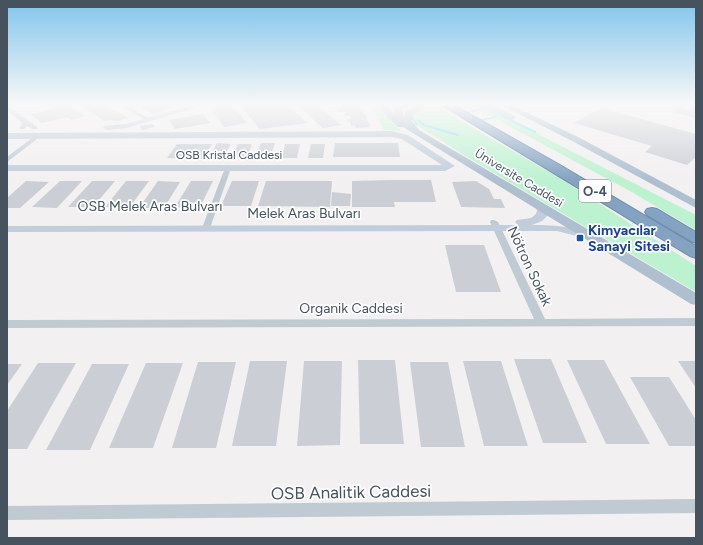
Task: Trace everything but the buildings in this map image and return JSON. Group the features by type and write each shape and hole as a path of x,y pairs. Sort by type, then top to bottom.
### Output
{"highway":[{"name":"O-4","path":"490,129 696,253"},
{"name":"O-4","path":"508,129 696,238"}],"main road":[{"path":"408,129 421,136"},
{"name":"Üniversite Caddesi","path":"413,129 421,136 600,241 696,300"},
{"path":"416,129 421,136"},
{"path":"538,129 606,162 644,178"},
{"path":"555,129 696,205"}],"street":[{"path":"28,129 34,134"},
{"path":"7,136 94,129"},
{"path":"7,153 34,134 106,136 112,129"},
{"path":"7,160 34,134"},
{"name":"OSB Kristal Caddesi","path":"7,168 448,168 449,165 405,137 392,134 106,136"},
{"path":"207,224 228,168"},
{"path":"495,225 540,219 542,210 537,204"},
{"name":"OSB Melek Aras Bulvarı","path":"7,222 207,224"},
{"name":"Melek Aras Bulvarı","path":"7,230 207,224 495,225 572,230 600,241"},
{"name":"Nötron Sokak","path":"495,225 541,322"},
{"name":"Organik Caddesi","path":"7,324 696,322"},
{"name":"OSB Analitik Caddesi","path":"7,513 696,506"}],"green space":[{"path":"400,129 402,131 384,130"},
{"path":"424,129 475,129 561,179 696,266 696,292 467,157"},
{"path":"515,129 529,129 696,215 696,230 630,191"}],"waterway":[{"path":"439,129 458,135"},
{"path":"530,129 535,132"}],"place":[{"name":"Kimyacılar Sanayi Sitesi","path":"580,238"}]}
